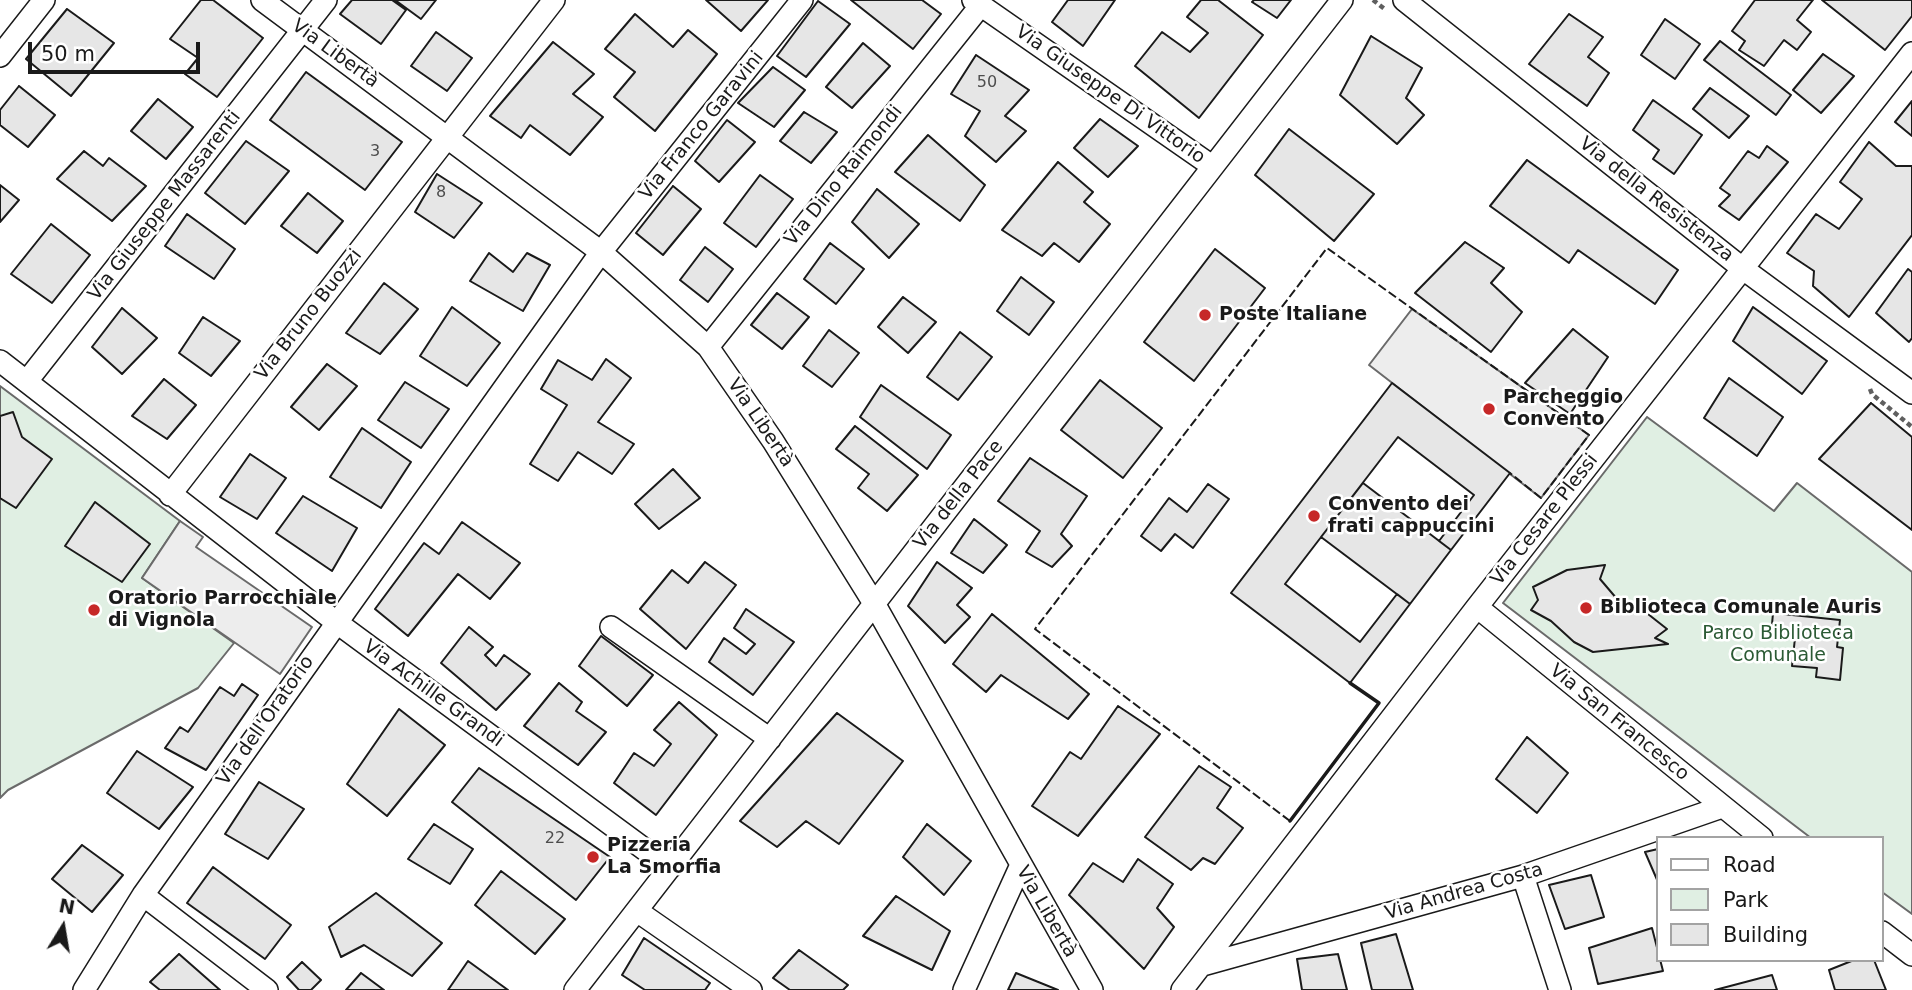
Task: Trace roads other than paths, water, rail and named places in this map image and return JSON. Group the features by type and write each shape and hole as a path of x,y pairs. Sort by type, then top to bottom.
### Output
{"street":[{"path":"0,56 44,0"},
{"name":"Via Libertà","path":"262,0 601,252 708,346 773,441 875,605 1020,867 1092,990"},
{"name":"Via Giuseppe Massarenti","path":"27,381 327,0"},
{"name":"Via Bruno Buozzi","path":"170,495 554,0"},
{"name":"Via Franco Garavini","path":"601,252 802,0"},
{"name":"Via della Pace","path":"575,990 1342,0"},
{"name":"Via della Resistenza","path":"1404,0 1742,268 1912,393"},
{"name":"Via Giuseppe Di Vittorio","path":"977,3 1212,166"},
{"name":"Via Dino Raimondi","path":"708,346 977,3"},
{"name":"Via Cesare Plessi","path":"1182,990 1477,607 1912,52"},
{"name":"Via dell'Oratorio","path":"84,990 144,895 601,252"},
{"name":"Via Achille Grandi","path":"0,361 336,622 670,868"},
{"name":"Via San Francesco","path":"1477,607 1759,836"},
{"path":"611,627 770,739"},
{"name":"Via Andrea Costa","path":"1203,965 1523,876 1721,807"},
{"path":"964,990 1020,867"},
{"path":"1523,876 1560,990"},
{"path":"144,895 267,990"},
{"path":"637,911 751,990"},
{"path":"1884,934 1912,955"}],"place":[{"name":"Poste Italiane","path":"1205,315"},
{"name":"Parcheggio Convento","path":"1489,409"},
{"name":"Convento dei frati cappuccini","path":"1314,516"},
{"name":"Biblioteca Comunale Auris","path":"1586,608"},
{"name":"Oratorio Parrocchiale di Vignola","path":"94,610"},
{"name":"Pizzeria La Smorfia","path":"593,857"}],"park label":[{"name":"Parco Biblioteca Comunale","path":"1778,645"}]}
